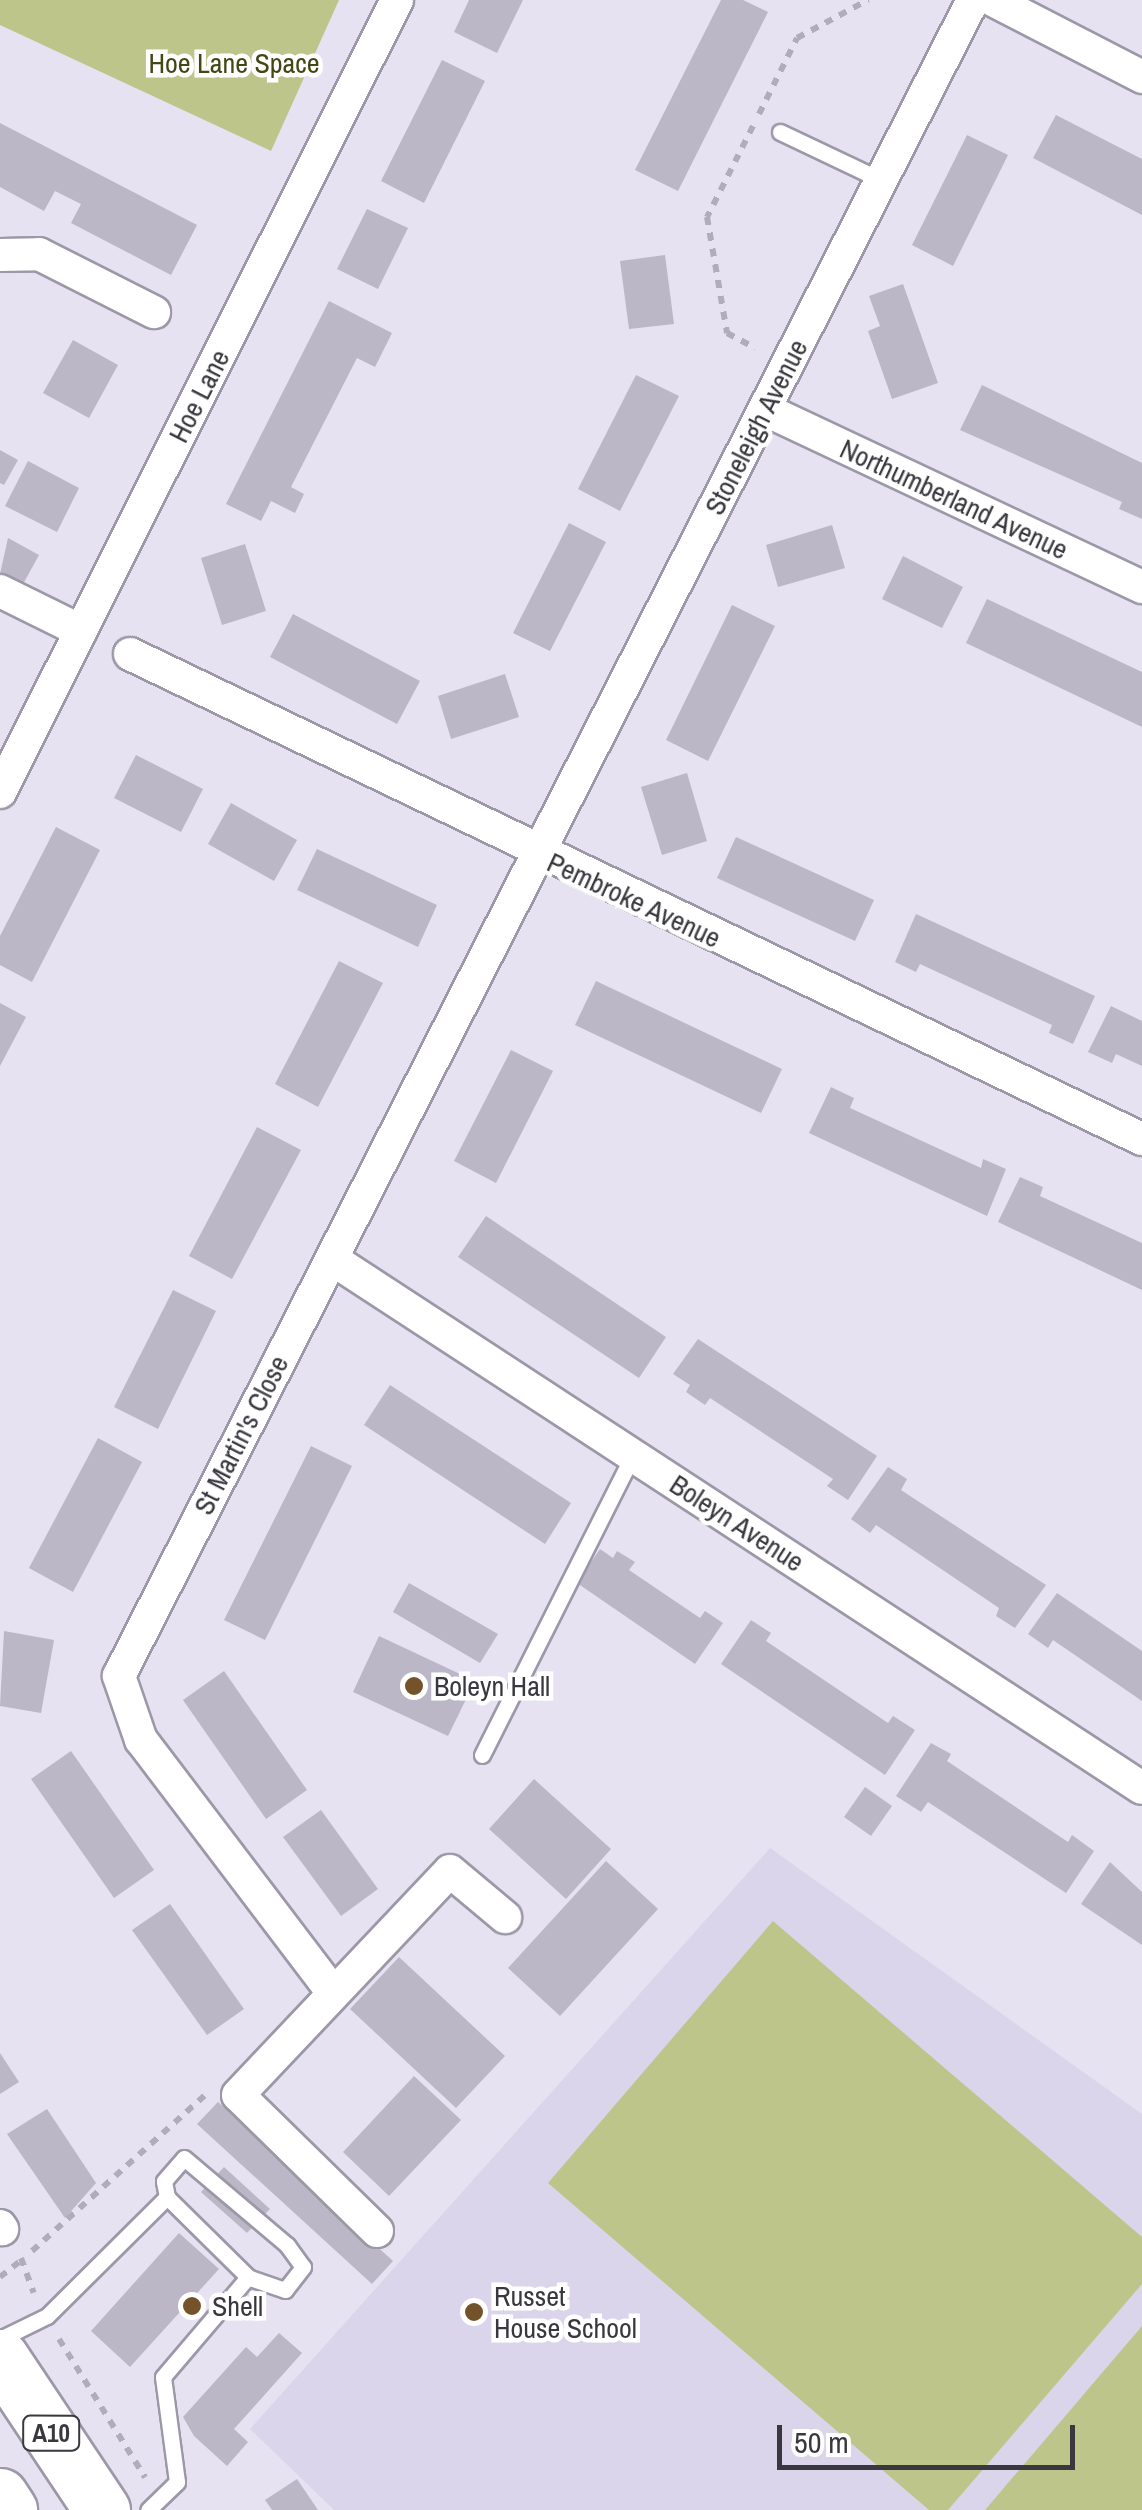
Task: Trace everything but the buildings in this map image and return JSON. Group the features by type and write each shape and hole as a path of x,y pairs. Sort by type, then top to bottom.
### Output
{"highway":[{"name":"A10","path":"0,2357 102,2510"},
{"path":"0,2496 10,2510"}],"street":[{"name":"Hoe Lane","path":"0,792 397,0"},
{"name":"Stoneleigh Avenue","path":"537,854 766,410 879,178 974,0"},
{"path":"993,0 1142,77"},
{"path":"0,256 40,254 154,312"},
{"name":"Northumberland Avenue","path":"766,410 1142,588"},
{"path":"0,592 81,631"},
{"name":"Pembroke Avenue","path":"130,654 537,854 1142,1139"},
{"name":"St Martin's Close","path":"332,1990 141,1740 119,1676 537,854"},
{"name":"Boleyn Avenue","path":"332,1259 1142,1788"},
{"path":"377,2231 238,2096 332,1990 450,1871 505,1917"}],"lane":[{"path":"780,132 879,178"},
{"path":"482,1755 633,1455"},
{"path":"184,2158 287,2245 303,2266 285,2290 248,2277 166,2197 164,2181 184,2158"},
{"path":"0,2339 46,2316 166,2197"},
{"path":"148,2510 176,2482 163,2377 248,2277"}],"path":[{"path":"787,366 727,333 706,217 797,38 868,0"},
{"path":"0,2277 220,2080 238,2096"},
{"path":"22,2260 32,2289"},
{"path":"56,2332 146,2478"}],"shaded area":[{"path":"770,1848 1142,2114 1142,2510 334,2510 250,2429"}],"green space":[{"name":"Hoe Lane Space","path":"0,0 339,0 271,151 0,25"},
{"path":"773,1921 1142,2237 1142,2284 948,2510 929,2510 548,2183"},
{"path":"1142,2326 1142,2510 985,2510"}],"place":[{"name":"Boleyn Hall","path":"414,1686"},
{"name":"Shell","path":"192,2306"},
{"name":"Russet House School","path":"474,2312"}]}
